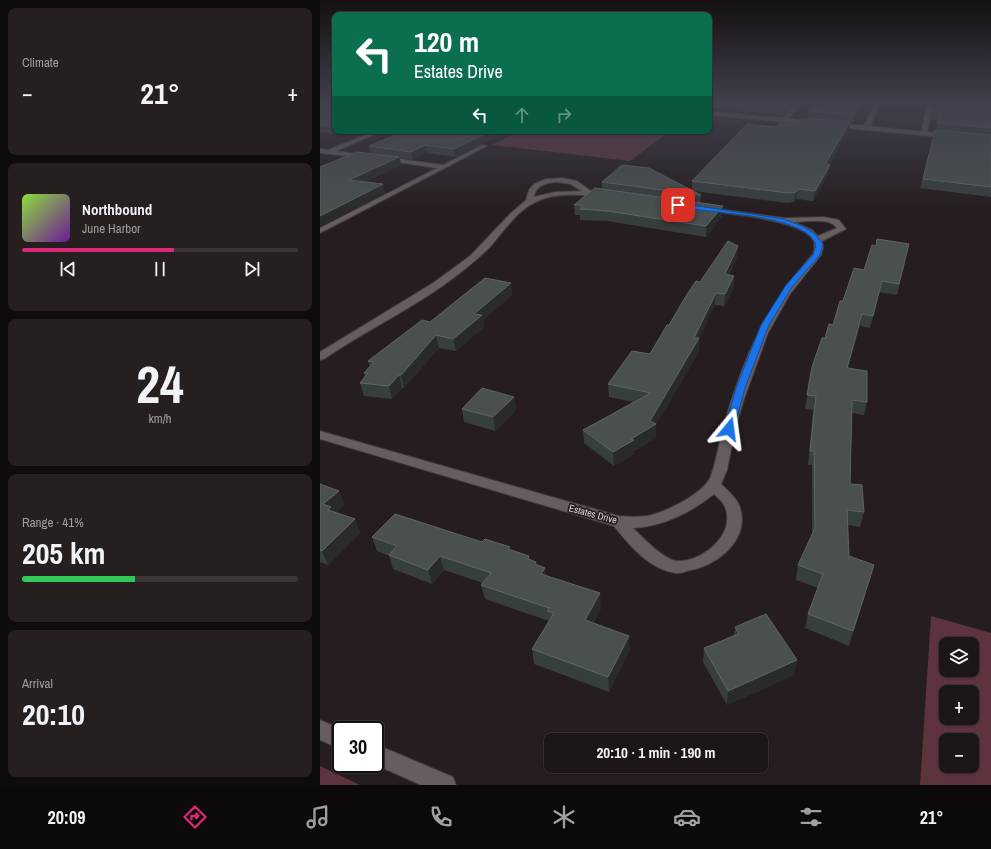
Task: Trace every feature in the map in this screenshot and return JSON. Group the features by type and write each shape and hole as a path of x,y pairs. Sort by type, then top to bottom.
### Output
{"street":[{"path":"320,155 359,140"},
{"path":"320,232 484,146"},
{"path":"320,150 443,167"},
{"path":"530,201 532,190 538,184 548,182 561,180 572,182 588,192"},
{"path":"320,358 377,320 436,285 473,258 530,201 554,195 588,192 611,196"},
{"path":"619,522 632,538 660,559 676,566 698,564 719,552 730,537 734,520 731,505 714,486 719,475 729,429 741,388 753,352 776,305 789,286 817,255 819,250 817,240 812,234 800,227 782,220 697,208"},
{"path":"782,220 804,218 824,220 836,223 842,229 817,240"},
{"name":"Estates Drive","path":"320,435 619,522 651,521 677,511 714,486"},
{"path":"320,730 332,735"},
{"path":"384,758 445,785"}],"shaded area":[{"path":"502,140 658,140 630,161 492,145"},
{"path":"931,616 991,633 991,785 920,785"},
{"path":"320,766 360,785 320,785"}],"building":[{"path":"384,140 473,140 454,149 425,145 411,152 369,146"},
{"path":"732,140 840,140 826,163 830,165 815,191 798,189 796,192 788,193 692,181"},
{"path":"933,140 991,140 991,187 923,179"},
{"path":"357,152 399,157 349,180 383,184 320,216 320,167"},
{"path":"622,165 649,168 701,195 602,182"},
{"path":"595,188 723,206 706,226 607,211 580,209 582,205 574,205"},
{"path":"877,239 909,244 899,284 882,281 873,316 862,314 847,368 867,371 867,402 852,400 850,484 862,485 864,512 847,510 849,556 874,565 853,631 808,614 823,574 798,565 815,528 814,451 810,451 816,396 807,395 812,367 822,338 825,338 829,324 833,325 840,301 843,301 854,268 864,270 872,245 876,246"},
{"path":"728,241 738,246 725,274 734,276 725,294 716,293 694,338 699,338 650,421 656,424 631,439 634,440 613,452 583,430 651,393 608,384 632,351 650,354 696,281 700,282"},
{"path":"485,278 511,283 474,314 482,315 453,339 436,335 401,375 399,375 389,386 360,383 368,373 364,373 374,362 368,361 422,320 430,322"},
{"path":"482,388 514,397 493,417 462,409"},
{"path":"320,484 339,491 323,504 331,507 328,510 355,519 322,551 320,550"},
{"path":"395,514 482,542 485,539 510,547 508,549 529,556 528,559 545,568 541,574 600,593 585,620 629,636 608,677 532,649 554,613 547,611 549,608 481,585 491,573 440,556 428,570 389,555 397,546 372,537"},
{"path":"766,614 797,660 728,691 704,648 739,634 735,627"}],"route":[{"path":"678,205 782,220 800,227 812,234 819,244 817,255 789,286 765,325 753,352 729,429"}]}
